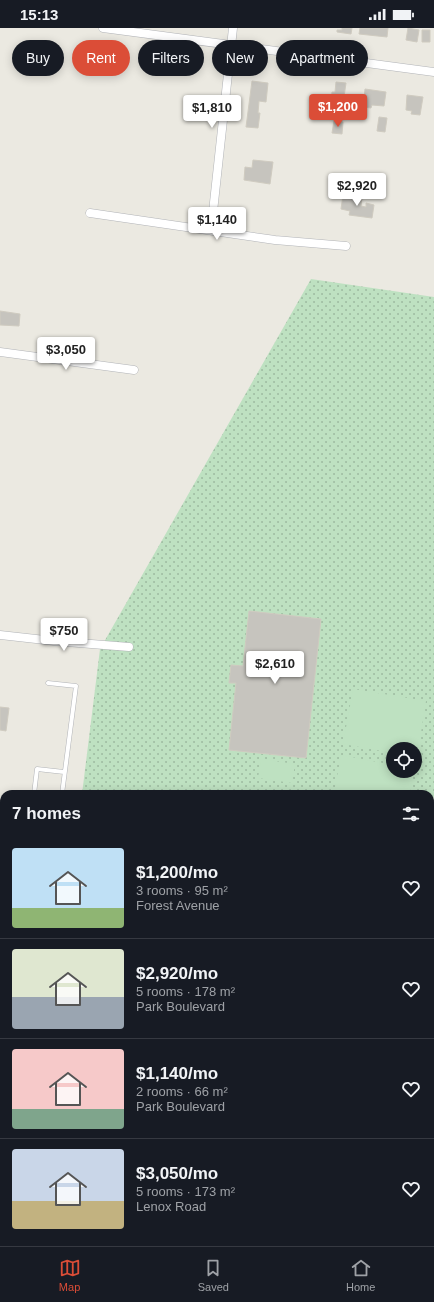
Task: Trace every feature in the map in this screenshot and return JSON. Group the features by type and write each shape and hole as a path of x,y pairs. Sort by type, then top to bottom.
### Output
{"street":[{"path":"103,28 212,43"},
{"path":"231,40 232,28"},
{"path":"268,51 434,72"},
{"path":"211,230 227,76"},
{"path":"90,213 275,240 346,246"},
{"path":"0,352 134,370"},
{"path":"0,634 54,641 130,647"}],"lane":[{"path":"48,683 76,686 62,790"},
{"path":"34,790 37,768 64,772"}],"green space":[{"path":"311,279 434,297 434,790 82,790 100,649"},
{"path":"353,689 426,701 419,742 386,742 386,752 343,744"},
{"path":"341,755 386,764 386,778 413,778 411,790 335,790"},
{"path":"261,759 295,764 292,783 258,778"}],"building":[{"path":"342,28 352,28 351,34 337,32 337,30 342,30"},
{"path":"360,28 388,28 387,37 359,34"},
{"path":"408,28 419,30 417,42 406,40"},
{"path":"422,30 430,30 430,42 422,42"},
{"path":"252,81 268,83 266,102 259,101 258,113 260,113 258,128 246,127"},
{"path":"336,82 346,83 344,97 341,96 340,112 330,111 332,92 335,92"},
{"path":"365,89 386,92 384,106 372,105 371,108 363,107"},
{"path":"407,95 423,97 420,115 411,114 412,111 406,110"},
{"path":"379,117 387,118 385,132 377,131"},
{"path":"334,121 343,122 342,134 332,133"},
{"path":"253,160 273,162 270,184 244,180 245,167 252,168"},
{"path":"343,195 362,197 361,206 366,207 366,203 374,205 372,218 349,215 350,211 341,209"},
{"path":"0,311 20,314 19,326 0,325"},
{"path":"249,611 321,619 306,758 229,750 236,683 229,683 231,665 243,666"},
{"path":"0,707 9,708 6,731 0,730"}]}
